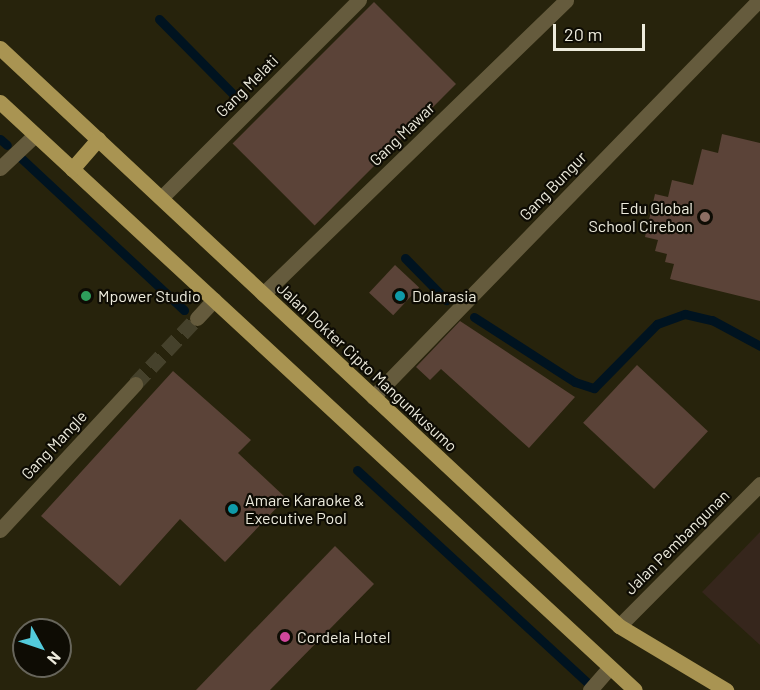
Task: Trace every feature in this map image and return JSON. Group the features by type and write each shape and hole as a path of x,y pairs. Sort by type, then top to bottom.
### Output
{"main road":[{"name":"Jalan Dokter Cipto Mangunkusumo","path":"0,48 619,626 726,690"},
{"path":"0,102 634,690"},
{"path":"72,169 98,139"}],"street":[{"name":"Gang Melati","path":"161,198 359,0"},
{"name":"Gang Mawar","path":"263,294 566,0"},
{"name":"Gang Bungur","path":"373,397 759,0"},
{"path":"0,168 35,135"},
{"path":"197,318 214,300"},
{"name":"Gang Mangle","path":"0,530 135,384"},
{"name":"Jalan Pembangunan","path":"619,626 760,484"},
{"path":"590,690 610,667"}],"shaded area":[{"path":"760,532 760,645 702,592"}],"building":[{"path":"374,2 456,84 315,225 233,143"},
{"name":"Edu Global School Cirebon","path":"722,134 760,143 760,301 670,279 674,264 665,262 667,254 655,251 658,240 645,237 655,194 668,197 672,180 693,185 702,149 718,153"},
{"path":"395,265 419,288 393,315 369,293"},
{"path":"460,321 575,397 529,448 441,369 430,380 416,367"},
{"path":"637,365 708,431 654,489 583,423"},
{"path":"173,371 251,440 238,453 286,498 225,562 180,519 120,586 41,516"},
{"name":"Cordela Hotel","path":"335,546 374,584 270,690 196,690"}],"waterway":[{"path":"159,19 235,96"},
{"path":"0,139 7,145"},
{"path":"21,158 184,310"},
{"path":"405,258 446,300"},
{"path":"474,317 575,382 594,388 657,324 685,314 712,320 760,346"},
{"path":"357,470 587,682"}],"tunnel":[{"path":"135,384 197,318"}],"place":[{"name":"Edu Global School Cirebon","path":"705,217"},
{"name":"Mpower Studio","path":"86,296"},
{"name":"Dolarasia","path":"400,296"},
{"name":"Amare Karaoke & Executive Pool","path":"233,509"},
{"name":"Cordela Hotel","path":"285,637"}]}
